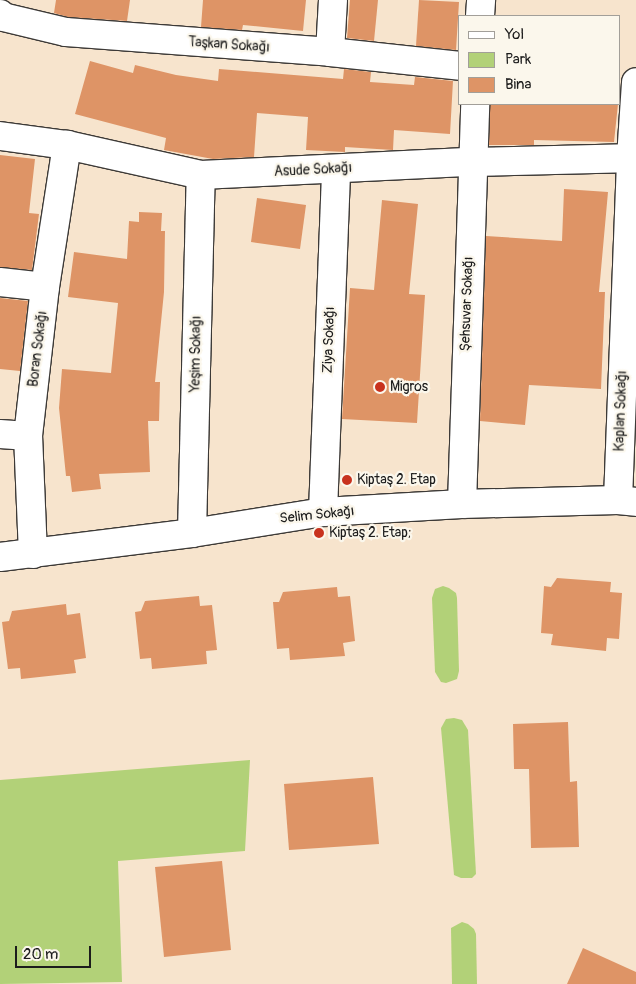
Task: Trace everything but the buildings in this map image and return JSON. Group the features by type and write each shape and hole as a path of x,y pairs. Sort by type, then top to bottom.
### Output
{"street":[{"path":"330,52 333,0"},
{"path":"480,15 481,0"},
{"name":"Taşkan Sokağı","path":"5,13 66,32 330,52 458,66"},
{"name":"Kaplan Sokağı","path":"627,501 636,82"},
{"name":"Şehsuvar Sokağı","path":"462,504 471,162 475,105"},
{"name":"Asude Sokağı","path":"0,136 67,145 201,175 471,162 633,158"},
{"name":"Boran Sokağı","path":"33,554 28,436 45,287 67,145"},
{"name":"Ziya Sokağı","path":"323,512 336,169"},
{"name":"Yeşim Sokağı","path":"192,533 201,175"},
{"path":"0,282 45,287"},
{"path":"0,434 28,436"},
{"name":"Selim Sokağı","path":"0,558 192,533 323,512 462,504 627,501"}],"green space":[{"path":"443,586 456,593 457,598 459,671 457,679 446,683 441,682 435,672 432,598 435,589"},
{"path":"446,719 462,720 468,730 476,874 472,878 461,878 454,875 441,728"},
{"path":"250,760 245,851 118,861 122,982 0,984 0,780"},
{"path":"462,922 474,929 476,934 477,984 452,984 451,928"}],"place":[{"name":"Migros","path":"380,387"},
{"name":"Kiptaş 2. Etap","path":"347,480"},
{"name":"Kiptaş 2. Etap;","path":"319,533"}]}
